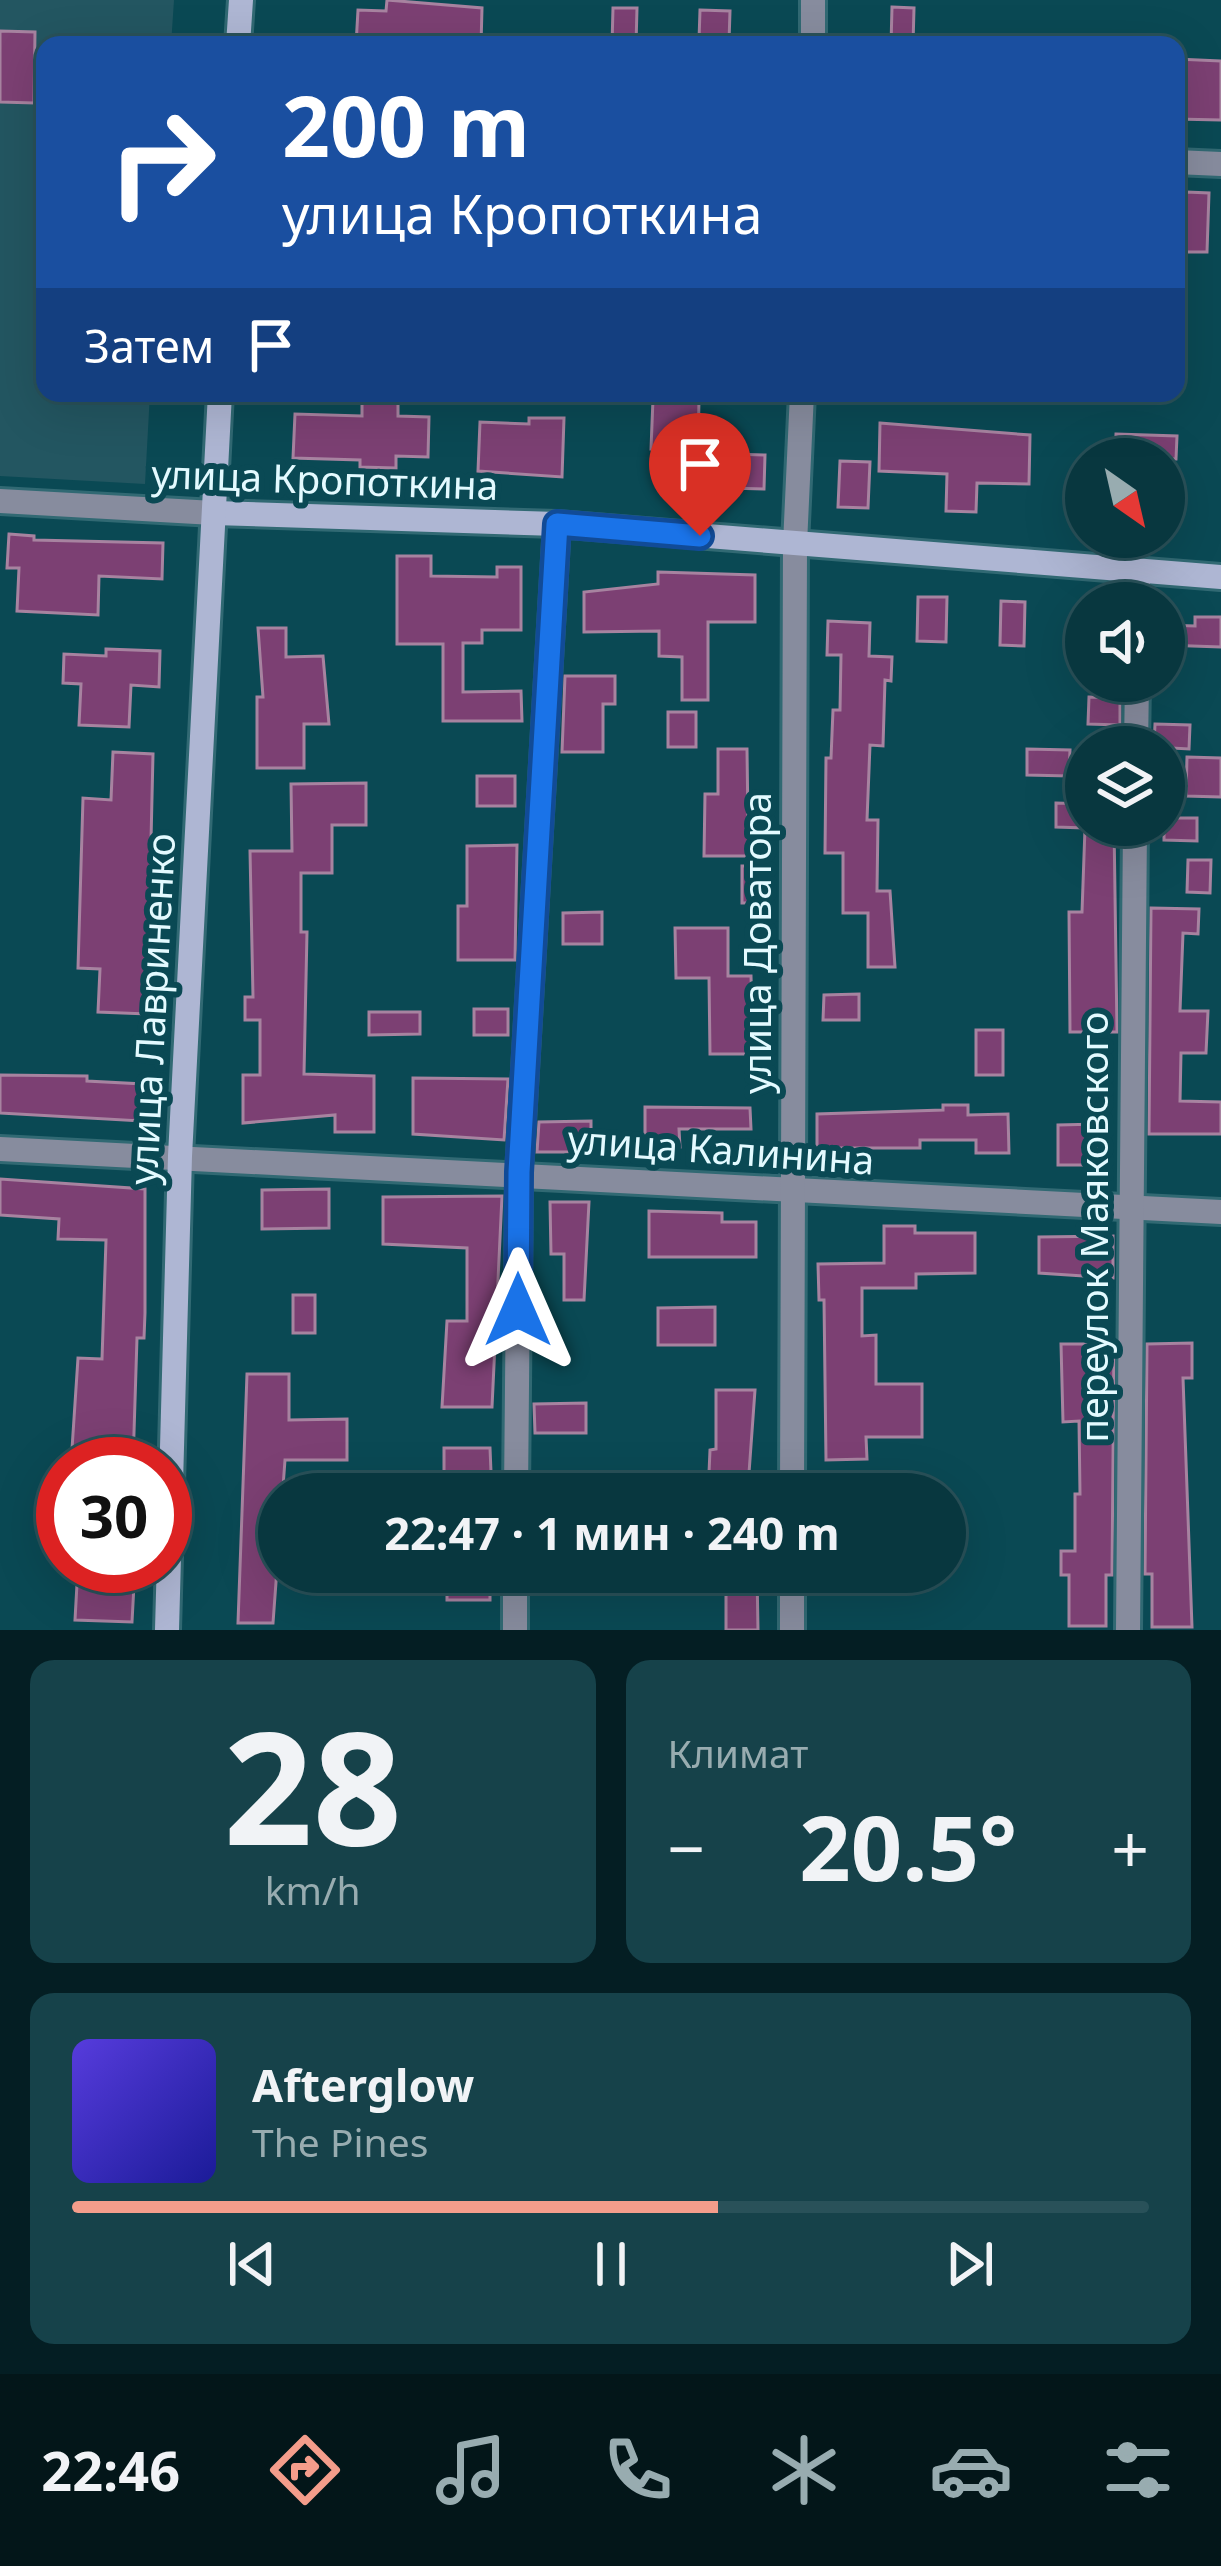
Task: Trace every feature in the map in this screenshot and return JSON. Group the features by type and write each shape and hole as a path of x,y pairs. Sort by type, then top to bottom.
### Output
{"main road":[{"path":"239,36 241,0"},
{"name":"улица Лавриненко","path":"167,1630 180,1156 220,402"},
{"name":"улица Кропоткина","path":"214,514 557,524 1221,577"}],"street":[{"path":"813,0 813,36"},
{"path":"1185,162 1221,164"},
{"name":"улица Доватора","path":"792,1473 795,544 802,402"},
{"name":"улица Кропоткина","path":"0,501 214,514"},
{"path":"516,1473 519,1172 557,524"},
{"path":"1138,571 1138,582"},
{"name":"переулок Маяковского","path":"1128,1630 1135,846"},
{"name":"улица Калинина","path":"0,1149 519,1172 792,1193 1221,1212"},
{"path":"515,1593 515,1630"},
{"path":"791,1630 792,1593"}],"shaded area":[{"path":"0,0 174,0 172,36 36,36 36,402 150,402 145,484 0,476"}],"building":[{"path":"387,0 482,8 481,36 357,36 358,10 386,11"},
{"path":"892,7 914,8 913,36 891,36"},
{"path":"613,8 637,8 636,36 612,36"},
{"path":"700,10 730,11 729,36 699,36"},
{"path":"0,31 35,32 34,103 0,102"},
{"path":"1185,59 1221,61 1221,120 1185,119"},
{"path":"1186,192 1209,193 1207,252 1185,252"},
{"path":"362,402 398,402 398,416 429,417 428,457 396,456 396,468 360,467 360,460 293,458 295,414 362,416"},
{"path":"653,402 699,402 698,450 651,449"},
{"path":"529,418 564,418 562,477 478,471 480,422 529,424"},
{"path":"880,423 1030,435 1029,484 977,483 976,512 946,511 947,474 879,471"},
{"path":"1116,434 1177,436 1177,438 1116,438"},
{"path":"730,454 765,455 764,489 729,488"},
{"path":"840,461 870,462 868,508 838,507"},
{"path":"9,534 34,536 34,540 163,543 162,579 99,576 98,615 17,611 19,568 7,568"},
{"path":"397,556 431,556 431,576 497,577 497,567 521,567 521,630 482,630 482,643 463,643 463,692 521,691 522,721 443,721 443,644 397,644"},
{"path":"658,572 755,575 755,622 708,622 708,700 682,700 682,657 659,656 659,631 584,632 584,592 658,584"},
{"path":"918,597 947,597 946,642 917,641"},
{"path":"1001,601 1025,602 1024,646 1000,645"},
{"path":"1195,617 1221,617 1221,647 1185,646 1185,626 1195,626"},
{"path":"828,621 870,623 869,656 892,657 891,681 885,680 883,746 870,745 867,820 878,820 877,891 890,891 895,967 868,967 868,913 843,913 843,853 825,853 826,758 831,758 833,710 840,710 841,655 827,655"},
{"path":"258,628 286,628 286,657 323,656 329,724 304,724 304,768 257,768 257,697 263,697"},
{"path":"106,649 160,651 159,687 131,685 129,727 79,725 81,684 63,683 64,654 106,656"},
{"path":"565,676 615,676 615,704 603,704 603,752 562,752"},
{"path":"1089,702 1120,702 1120,725 1088,724"},
{"path":"668,712 696,712 696,747 668,747"},
{"path":"1190,725 1189,749 1185,749 1185,726 1155,726"},
{"path":"718,749 747,749 748,825 757,825 757,856 704,856 705,794 718,794"},
{"path":"1027,749 1065,750 1065,776 1027,775"},
{"path":"113,752 153,754 147,1014 98,1012 100,969 78,968 83,798 111,800"},
{"path":"1187,757 1221,758 1221,797 1186,796"},
{"path":"477,776 515,776 515,806 477,806"},
{"path":"366,783 366,825 332,825 332,873 301,873 301,932 307,932 304,1074 374,1076 374,1132 335,1132 335,1115 243,1123 243,1075 260,1075 260,1020 245,1020 245,997 253,997 250,851 292,851 291,784"},
{"path":"1056,803 1065,803 1065,827 1056,827"},
{"path":"1185,818 1197,818 1197,841 1185,841"},
{"path":"517,845 515,960 458,960 458,906 467,906 467,846"},
{"path":"1084,846 1114,846 1117,1032 1070,1032 1069,912 1082,912"},
{"path":"1188,860 1211,860 1210,893 1187,892"},
{"path":"742,866 766,866 767,903 742,903"},
{"path":"1151,908 1199,909 1198,934 1183,933 1180,1011 1208,1011 1206,1053 1181,1053 1180,1101 1221,1102 1221,1134 1149,1134"},
{"path":"602,912 602,944 563,944 563,913"},
{"path":"675,928 728,928 728,976 751,976 753,1054 710,1054 709,978 676,978"},
{"path":"859,994 859,1020 823,1020 824,995"},
{"path":"474,1009 508,1009 508,1035 474,1035"},
{"path":"369,1012 420,1012 420,1034 369,1035"},
{"path":"976,1030 1003,1030 1003,1075 976,1075"},
{"path":"0,1075 87,1076 87,1081 143,1084 141,1121 0,1113"},
{"path":"413,1078 508,1079 504,1140 413,1134"},
{"path":"943,1105 968,1105 968,1115 1008,1114 1009,1153 976,1153 976,1140 920,1140 920,1148 817,1148 817,1114 943,1110"},
{"path":"645,1107 750,1108 751,1129 679,1129 680,1147 645,1147"},
{"path":"591,1121 591,1152 537,1152 539,1122"},
{"path":"1099,1124 1099,1165 1058,1165 1058,1125"},
{"path":"0,1179 145,1189 144,1338 137,1338 134,1437 73,1437 78,1358 102,1359 106,1240 58,1239 59,1219 0,1215"},
{"path":"329,1189 329,1228 262,1229 262,1190"},
{"path":"502,1196 492,1407 442,1407 447,1321 467,1321 467,1248 383,1244 383,1197"},
{"path":"550,1202 589,1202 584,1300 564,1300 564,1254 551,1254"},
{"path":"649,1211 722,1213 722,1222 756,1222 756,1257 649,1257"},
{"path":"884,1226 915,1226 915,1233 975,1233 975,1273 916,1274 916,1288 862,1288 862,1336 876,1335 876,1384 922,1384 922,1437 866,1437 867,1459 826,1460 824,1300 819,1300 818,1264 884,1263"},
{"path":"1113,1236 1113,1278 1039,1273 1039,1237"},
{"path":"293,1295 315,1295 315,1333 293,1333"},
{"path":"715,1307 715,1345 658,1345 658,1308"},
{"path":"1192,1343 1192,1378 1183,1378 1192,1627 1152,1627 1152,1574 1145,1574 1147,1344"},
{"path":"1061,1344 1114,1344 1112,1575 1106,1575 1106,1626 1069,1626 1069,1575 1061,1575 1061,1551 1075,1551 1079,1421 1063,1422"},
{"path":"247,1374 289,1374 289,1420 347,1419 347,1460 285,1460 284,1473 258,1473 258,1593 275,1593 273,1623 238,1623"},
{"path":"716,1390 755,1390 749,1473 709,1473 710,1450 716,1449"},
{"path":"586,1403 586,1433 535,1433 534,1404"},
{"path":"444,1448 490,1448 491,1472 444,1473"},
{"path":"76,1593 134,1593 132,1622 75,1620"},
{"path":"447,1593 490,1593 490,1600 447,1600"},
{"path":"726,1593 757,1593 758,1630 726,1630"}],"route":[{"path":"518,1310 519,1172 557,524 700,536"}]}
